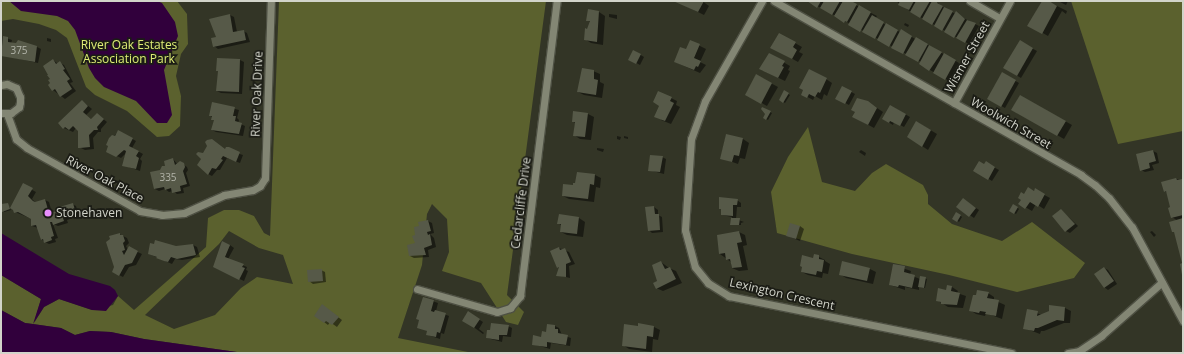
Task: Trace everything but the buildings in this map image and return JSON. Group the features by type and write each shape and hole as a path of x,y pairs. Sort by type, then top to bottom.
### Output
{"street":[{"name":"River Oak Drive","path":"260,186 265,178 271,1"},
{"name":"Cedarcliffe Drive","path":"418,289 496,312 510,308 520,296 557,1"},
{"name":"Lexington Crescent","path":"762,1 705,100 691,139 685,230 695,267 708,283 728,296 1011,353"},
{"name":"Woolwich Street","path":"774,1 1081,175 1095,185 1113,203 1132,227 1183,321"},
{"path":"970,1 1000,18"},
{"name":"Wismer Street","path":"954,103 1010,1"},
{"name":"River Oak Place","path":"1,85 16,88 20,97 19,106 16,110 4,114 16,139 27,148 140,211 162,215 184,213 224,195 253,190 260,186"},
{"path":"1068,353 1079,351 1101,336 1162,282"}],"green space":[{"name":"River Oak Estates Association Park","path":"1,1 177,1 187,14 188,44 181,54 176,76 181,96 180,126 169,136 157,137 127,111 95,95 86,87 67,38 56,30 39,24 13,19 1,21"},
{"path":"279,1 546,1 507,295 524,312 518,325 506,322 481,283 442,271 449,252 447,219 432,204 427,214 422,265 398,338 473,353 244,353 144,339 111,332 90,331 75,335 61,328 25,323 1,310 1,275 41,299 34,323 44,307 59,299 92,310 113,305 118,296 134,310 206,247 208,218 224,210 239,210 254,216 264,233 270,236","holes":["229,231 259,248 283,255 293,284 257,277 241,288 215,315 174,329 145,315 219,244"]},
{"path":"1071,1 1183,1 1183,131 1118,144"},
{"path":"808,127 822,182 855,191 872,173 886,164 923,185 928,195 928,204 952,224 1002,241 1032,222 1085,263 1074,278 1017,292 949,275 852,254 777,233 771,192 788,157"}],"shaded area":[{"name":"River Oak Estates Association Park","path":"9,1 157,1 162,3 175,22 178,36 164,70 172,115 167,123 157,123 136,101 104,87 95,78 89,68 75,30 68,21 57,16 21,11"},
{"path":"1,233 69,274 110,286 115,290 118,296 106,311 92,310 59,299 44,307 33,324 41,299 1,275"},
{"path":"1,310 25,323 61,328 75,335 90,331 111,332 144,339 244,353 1,353"}],"place":[{"name":"Stonehaven","path":"48,213"}]}
